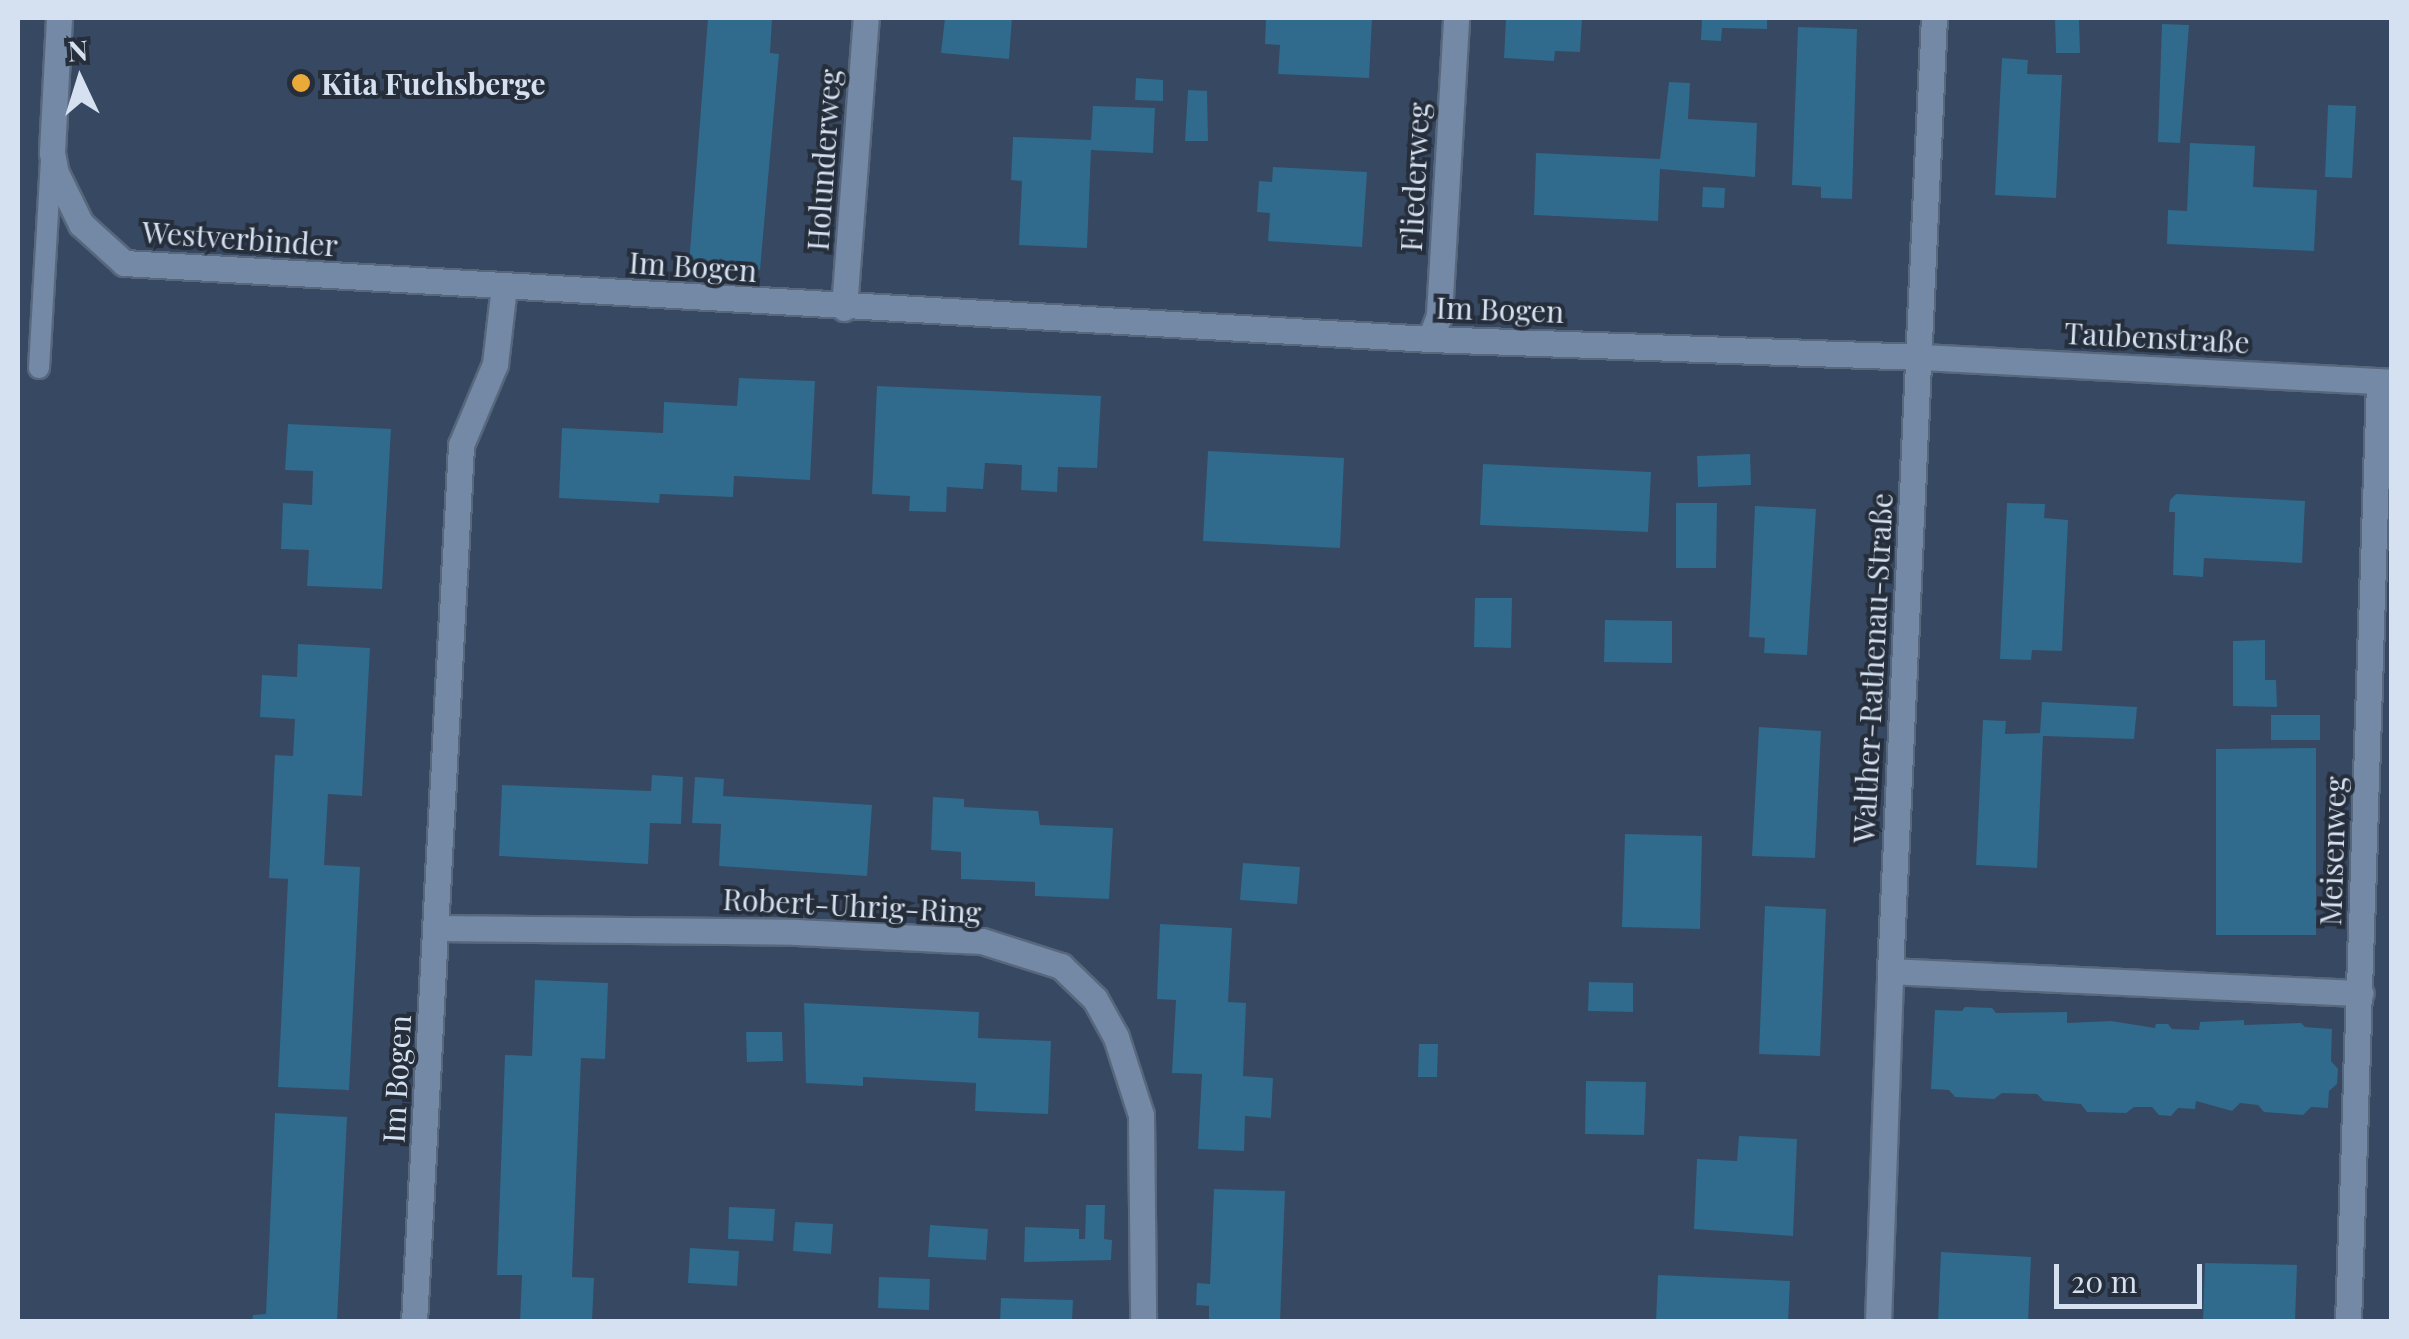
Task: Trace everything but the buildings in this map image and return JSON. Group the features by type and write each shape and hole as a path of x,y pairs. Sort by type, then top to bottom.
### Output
{"street":[{"name":"Westverbinder","path":"58,18 52,153 70,208 93,238 124,263 504,286"},
{"name":"Holunderweg","path":"844,308 866,18"},
{"name":"Fliederweg","path":"1430,340 1439,315 1456,18"},
{"name":"Walther-Rathenau-Straße","path":"1878,1322 1890,971 1934,18"},
{"name":"Im Bogen","path":"414,1322 461,445 495,364 504,286 1430,340 1920,357"},
{"name":"Taubenstraße","path":"1920,357 2385,382"},
{"name":"Meisenweg","path":"2348,1322 2385,382"},
{"name":"Robert-Uhrig-Ring","path":"436,928 796,932 982,941 1061,966 1095,1000 1116,1038 1141,1115 1143,1322"},
{"path":"1890,971 2360,993"}],"lane":[{"path":"39,368 52,153"}],"place":[{"name":"Kita Fuchsberge","path":"301,83"}]}
